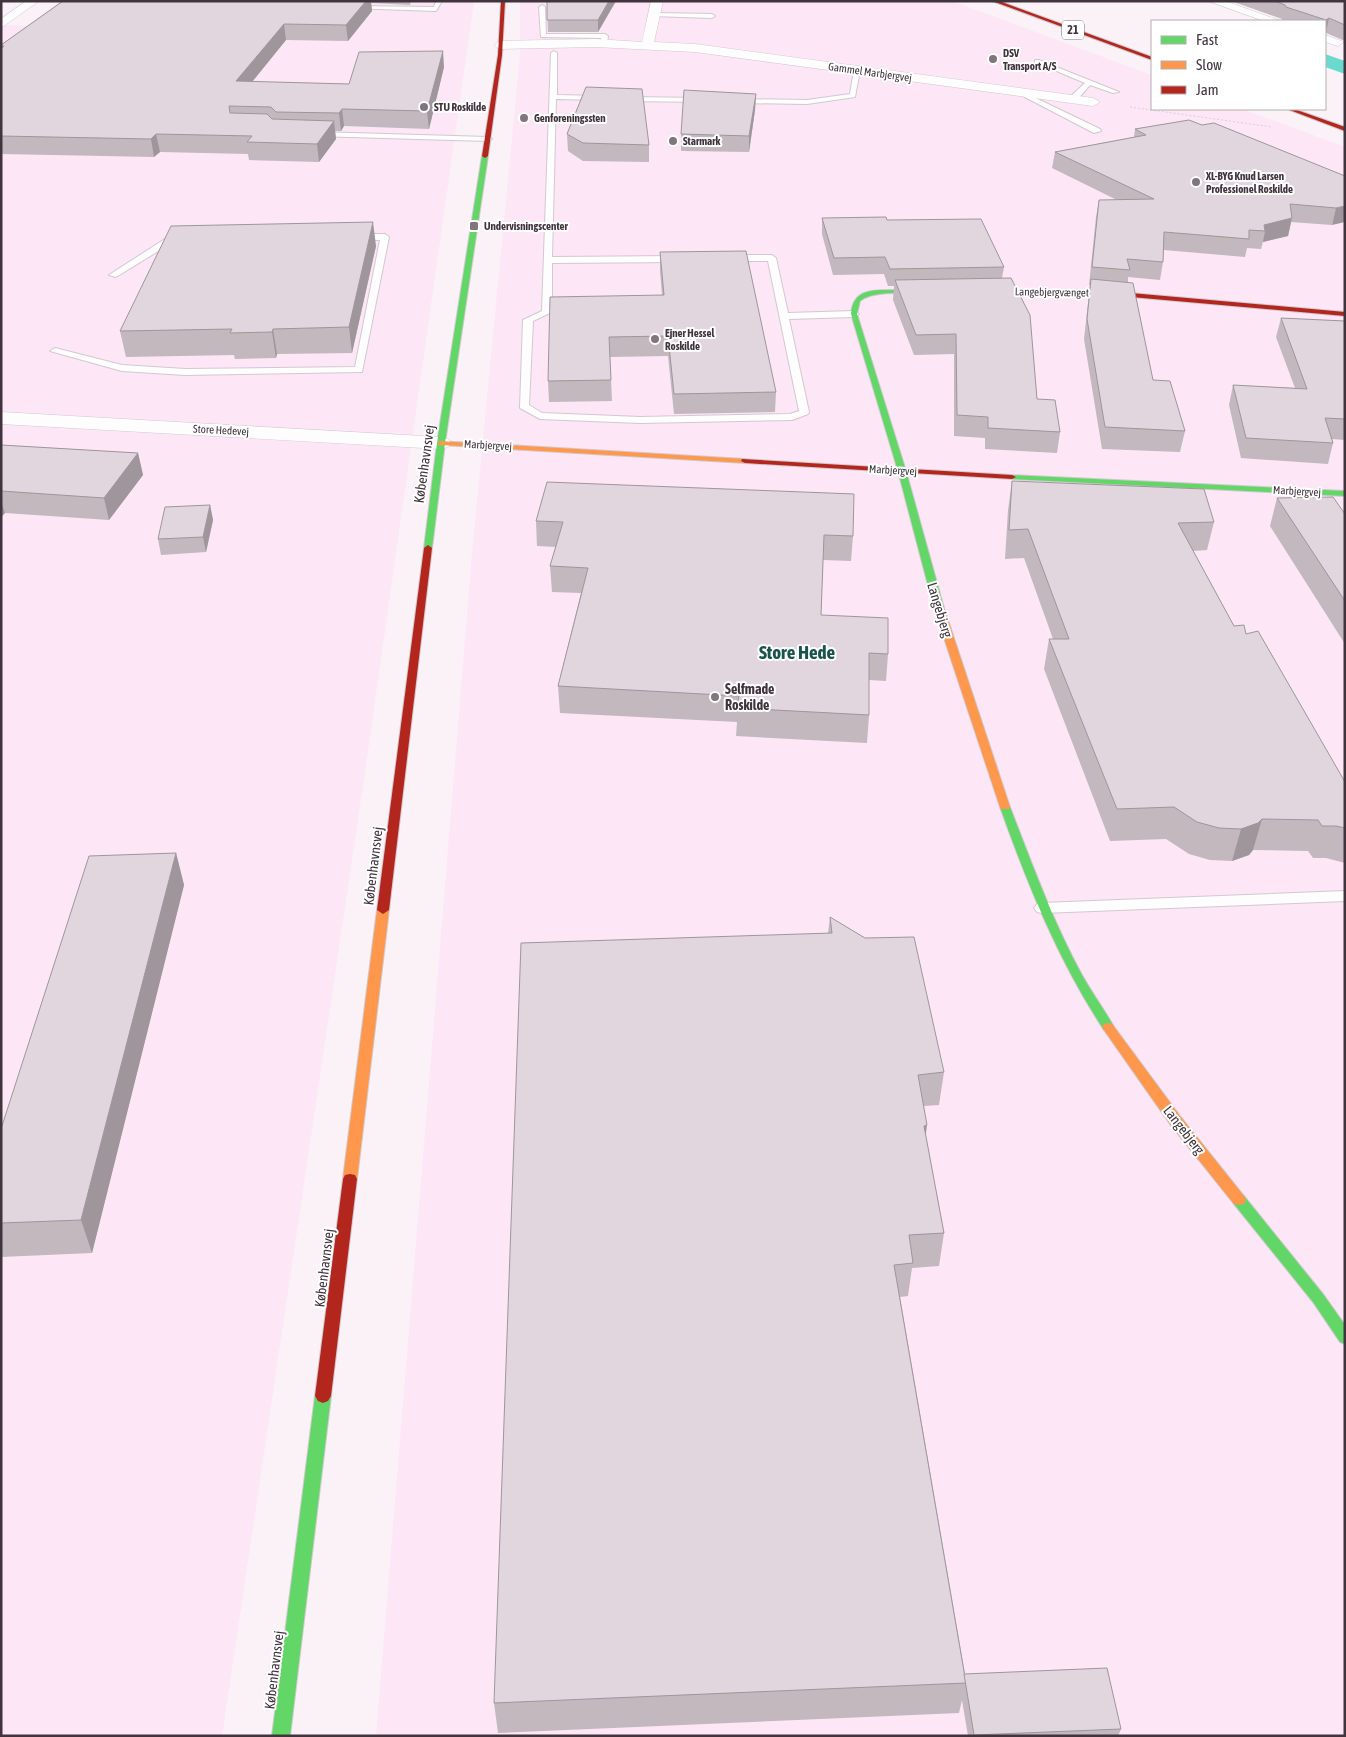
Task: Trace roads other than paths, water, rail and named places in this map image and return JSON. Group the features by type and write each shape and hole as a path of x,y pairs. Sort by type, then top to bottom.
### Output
{"main road":[{"name":"Københavnsvej","path":"281,1736 440,443 463,310 488,139 500,45 503,1"},
{"name":"21","path":"994,1 1151,59"},
{"path":"1293,110 1345,128"},
{"name":"Langebjergvænget","path":"970,291 1097,292 1345,314"},
{"path":"854,310 861,297 872,294 940,292"},
{"name":"Langebjerg","path":"854,310 902,471 934,594 990,768 1042,908 1097,1011 1175,1120 1318,1298 1345,1338"},
{"name":"Marbjergvej","path":"440,443 902,471 1345,494"}],"street":[{"path":"1,25 34,1"},
{"path":"647,45 657,1"},
{"path":"1213,1 1272,20"},
{"path":"1326,38 1341,43"},
{"name":"Gammel Marbjergvej","path":"500,45 647,45 726,52 1093,102"},
{"name":"Store Hedevej","path":"1,418 440,443"}],"lane":[{"path":"341,7 436,9 439,1"},
{"path":"542,7 542,36 605,36 604,44"},
{"path":"654,16 712,16"},
{"path":"554,53 547,312 528,320 524,406 540,416 640,420 792,417 804,412 772,258 714,258"},
{"path":"1037,62 1115,92"},
{"path":"729,100 807,102 852,96 857,70"},
{"path":"1073,99 1089,82"},
{"path":"1019,92 1097,131"},
{"path":"553,97 710,100"},
{"path":"304,134 488,139"},
{"path":"55,351 122,368 185,372 359,370 385,237 346,237"},
{"path":"112,274 171,239 191,239"},
{"path":"548,260 694,258"},
{"path":"784,316 854,310"},
{"path":"1042,908 1345,896"}],"water":[{"path":"1326,54 1345,61 1345,74 1326,67"}],"place":[{"name":"DSV Transport A/S","path":"993,59"},
{"name":"STU Roskilde","path":"424,107"},
{"name":"Genforeningssten","path":"524,118"},
{"name":"Starmark","path":"673,141"},
{"name":"XL-BYG Knud Larsen Professionel Roskilde","path":"1196,182"},
{"name":"Undervisningscenter","path":"474,226"},
{"name":"Ejner Hessel Roskilde","path":"655,339"},
{"name":"Selfmade Roskilde","path":"715,697"}],"district":[{"name":"Store Hede","path":"797,652"}]}
